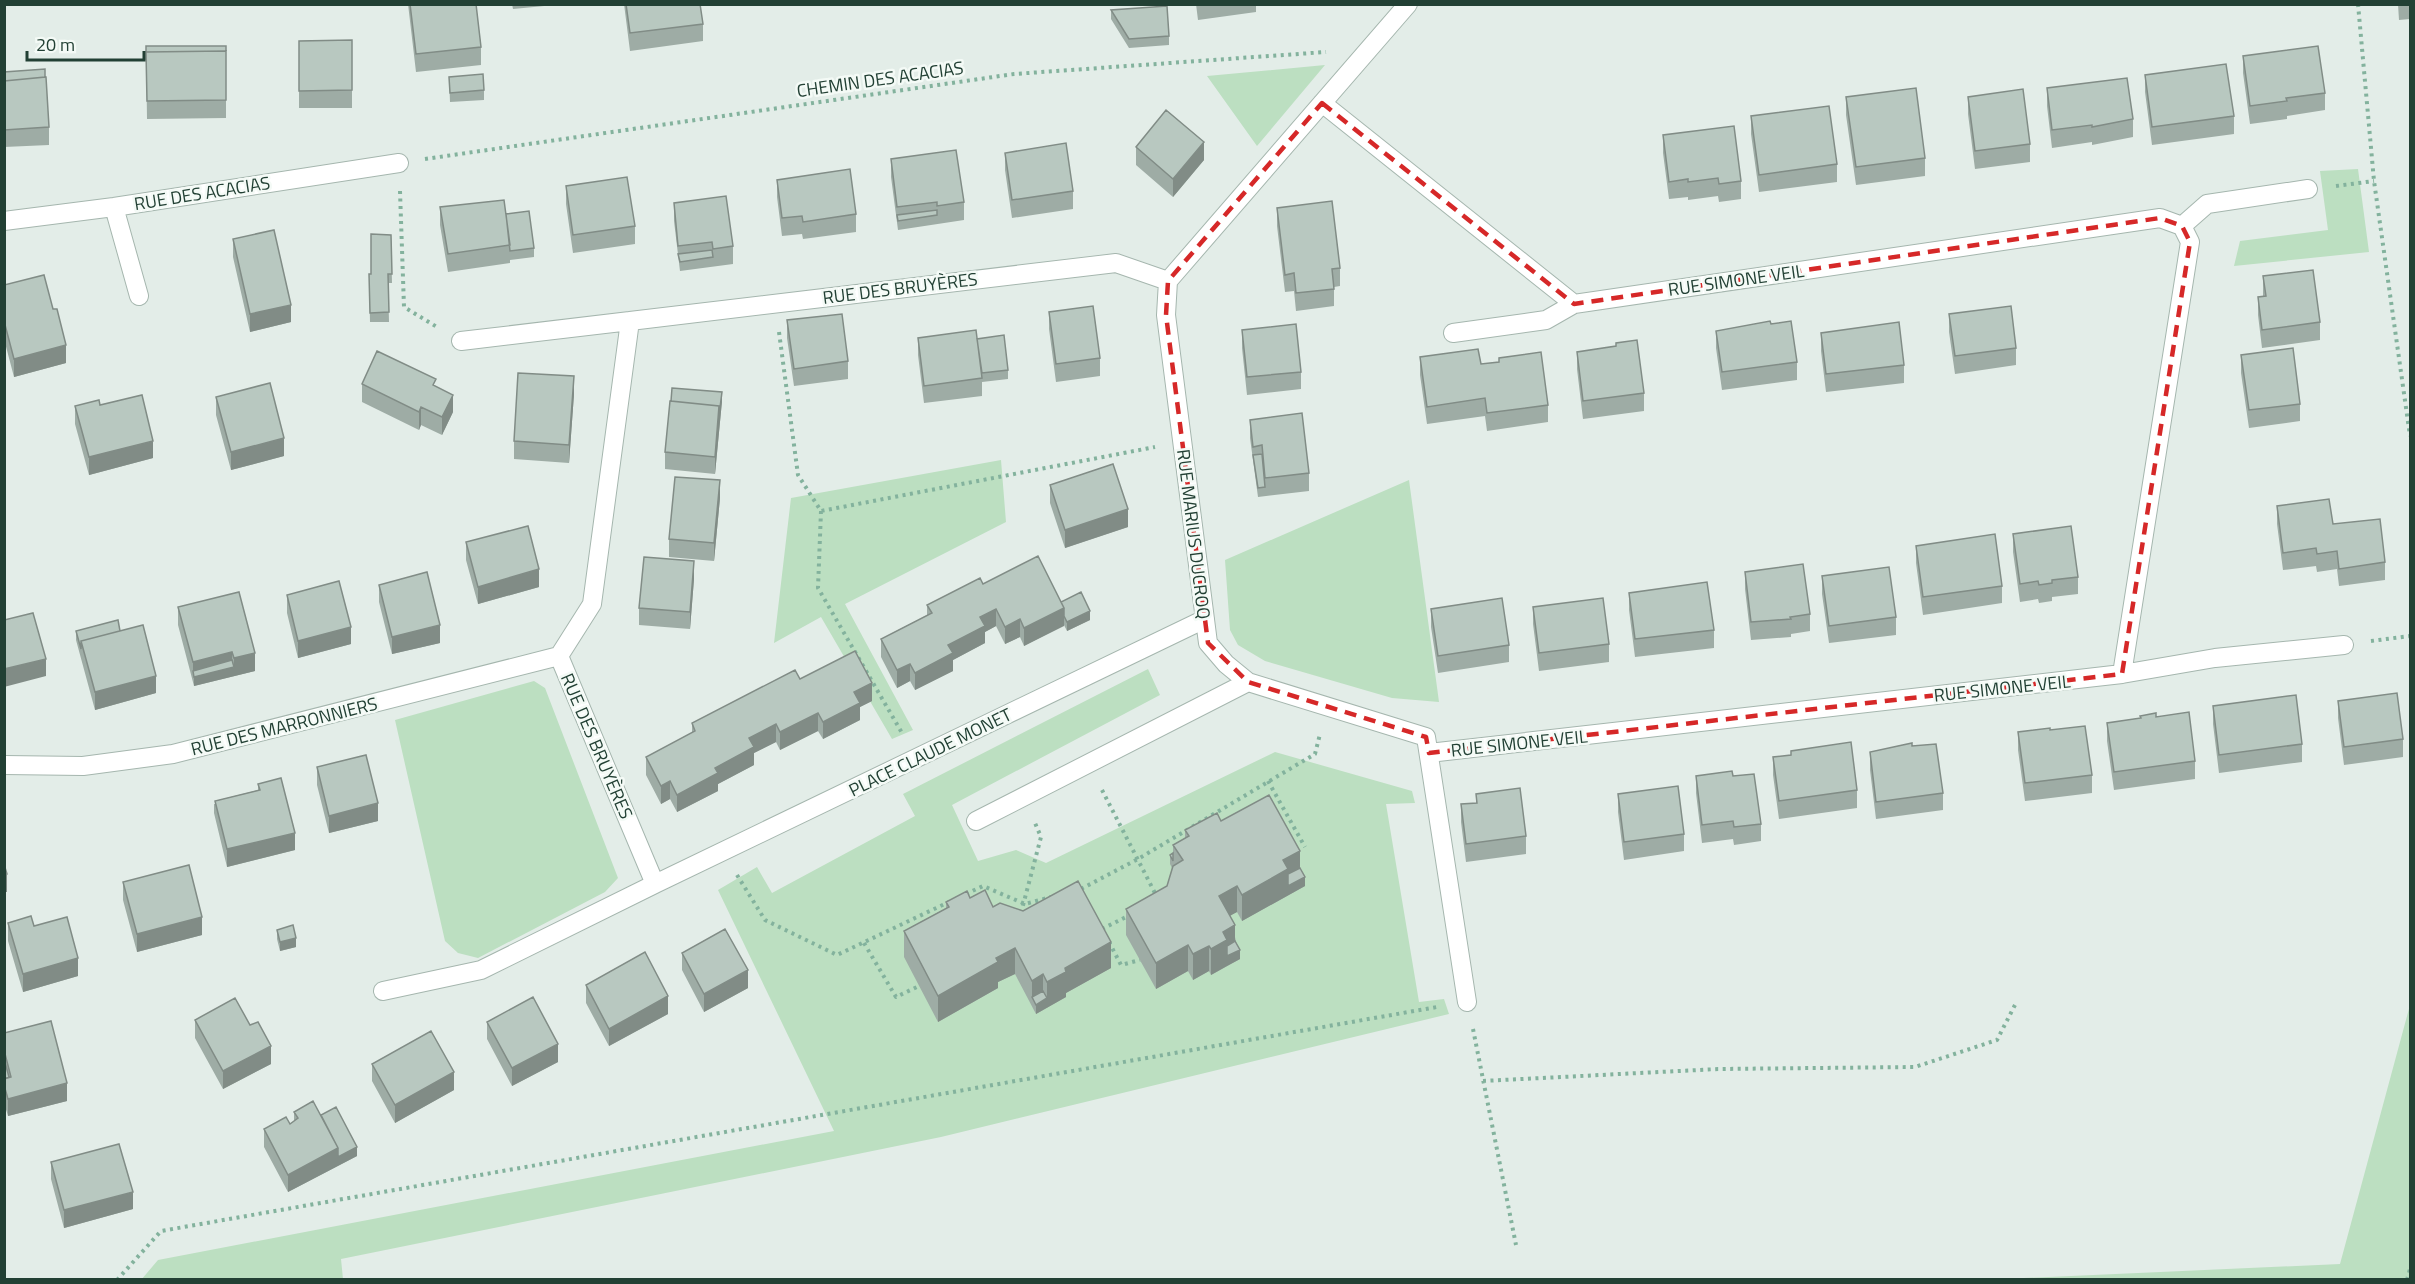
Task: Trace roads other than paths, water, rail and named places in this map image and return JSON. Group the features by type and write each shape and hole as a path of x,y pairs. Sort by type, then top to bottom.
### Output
{"street":[{"path":"1168,281 1408,4"},
{"path":"1322,103 1574,304"},
{"name":"RUE DES ACACIAS","path":"4,221 114,207 399,163"},
{"path":"2122,674 2190,242 2182,226 2207,204 2308,189"},
{"path":"114,207 139,296"},
{"name":"RUE SIMONE VEIL","path":"1453,333 1546,320 1574,304 2160,218 2182,226"},
{"name":"RUE DES BRUYÈRES","path":"460,341 1116,263 1168,281"},
{"name":"RUE MARIUS DUCROQ","path":"1168,281 1166,315 1208,643 1226,664 1248,682 1426,737 1467,1002"},
{"name":"RUE DES BRUYÈRES","path":"630,321 592,604 559,656 655,884"},
{"name":"PLACE CLAUDE MONET","path":"655,884 1205,619"},
{"name":"RUE SIMONE VEIL","path":"1429,753 2122,674 2215,658 2344,645"},
{"name":"RUE DES MARRONNIERS","path":"4,765 83,766 173,754 559,656"},
{"path":"976,821 1248,682"},
{"path":"383,991 482,970 655,884"}]}
